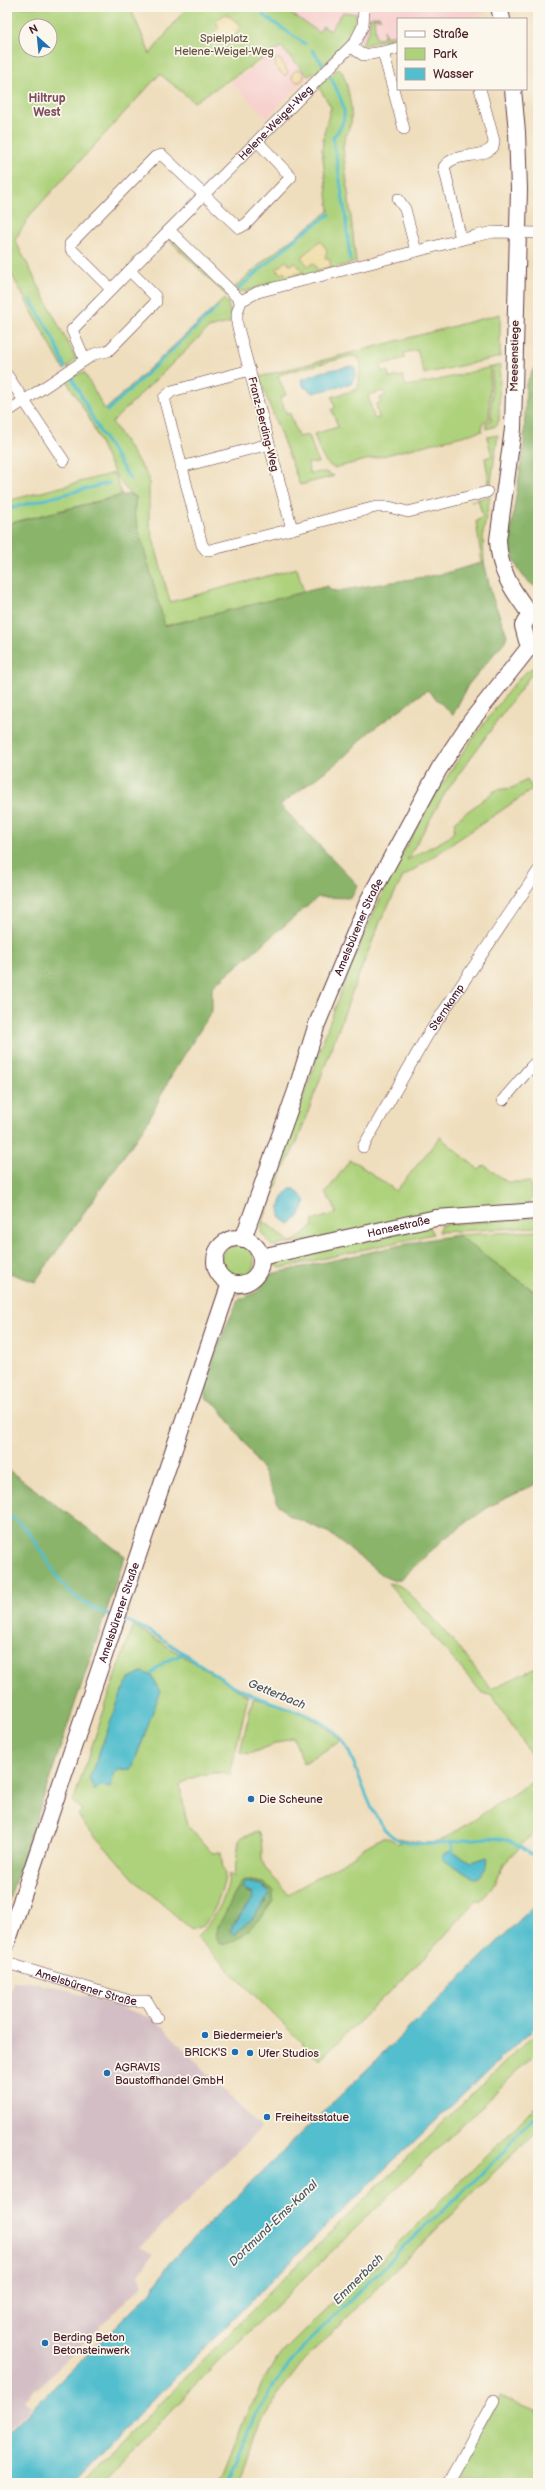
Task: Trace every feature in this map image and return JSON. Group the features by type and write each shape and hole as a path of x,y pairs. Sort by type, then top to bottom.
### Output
{"street":[{"name":"Helene-Weigel-Weg","path":"85,360 72,330 351,46 361,33 364,7"},
{"path":"499,7 502,18"},
{"path":"351,46 363,55 397,48"},
{"path":"383,52 404,129"},
{"path":"461,239 444,173 447,163 488,151 494,147 494,141 480,90"},
{"name":"Meesenstiege","path":"513,90 518,144 513,429 498,546 505,579 534,612"},
{"path":"111,289 71,249 70,244 147,165 157,155 162,155 203,196 236,227 239,228 246,224 291,177 257,141"},
{"path":"398,200 405,209 416,251"},
{"path":"169,230 241,302 252,294 461,239 494,232 517,234 538,233"},
{"path":"7,412 94,354 108,351 157,300 130,271"},
{"name":"Franz-Berding-Weg","path":"241,302 237,313 237,324 292,529"},
{"path":"250,370 172,391 165,395 164,402 181,467 202,545 206,550 376,507 414,511 487,492"},
{"path":"7,375 64,462"},
{"path":"181,467 269,444"},
{"name":"Amelsbürener Straße","path":"243,1238 296,1091 317,1024 369,899 439,769 471,722 535,647 524,634 524,626 534,612"},
{"name":"Sternkamp","path":"363,1147 427,1036 538,871"},
{"path":"503,1100 536,1066"},
{"name":"Hansestraße","path":"261,1257 436,1218 538,1211"},
{"path":"243,1238 255,1246 261,1257 260,1265 253,1279 246,1283 230,1283 217,1272 216,1254 226,1241 243,1238"},
{"name":"Amelsbürener Straße","path":"7,1943 119,1606 230,1283"},
{"name":"Amelsbürener Straße","path":"7,1963 130,2001 147,2001 157,2018"},
{"path":"448,2483 494,2400"}],"shaded area":[{"path":"278,7 484,7 486,13 466,18 397,18 397,36 365,45 352,35 320,35"},
{"path":"281,46 308,76 267,118 231,82 261,63 259,60"},
{"name":"AGRAVIS Baustoffhandel GmbH","path":"14,1981 30,1981 58,1987 155,2019 261,2128 140,2247 153,2254 139,2274 143,2285 25,2400 31,2407 7,2430 7,1998"}],"green space":[{"name":"Spielplatz Helene-Weigel-Weg","path":"7,7 130,7 150,54 187,7 281,7 319,32 323,26 330,31 343,12 357,14 352,35 318,71 308,76 281,47 194,102 160,74 31,214 15,240 76,359 64,370 7,266"},
{"path":"379,16 381,18 374,18 376,39 384,37 384,30 386,37 397,34 397,37 386,40 387,46 384,40 365,45 362,43 369,31 370,17"},
{"path":"339,68 345,78 351,111 351,123 343,147 356,262 242,292 234,288 266,259 329,211 322,150 324,133 331,107 318,86"},
{"path":"169,237 232,299 231,300 167,238"},
{"path":"224,299 228,303 232,322 209,328 112,422 149,478 149,523 170,602 297,568 304,593 164,626 134,512 136,497 128,492 114,473 88,416 66,379 84,372 105,410"},
{"path":"500,314 500,357 424,374 417,350 404,353 405,358 381,365 382,372 388,371 389,378 403,376 406,386 430,382 500,365 499,420 496,426 486,429 486,423 491,420 492,372 490,369 489,419 483,422 482,431 334,468 323,458 314,434 338,427 332,410 335,407 332,397 358,389 361,363 358,357 351,356 281,374 278,377 286,395 280,398 287,414 290,413 298,437 309,435 318,463 308,463 309,473 325,472 334,476 300,485 259,377","holes":["384,391 385,396 380,398 381,403 376,404 379,418 374,418 368,395"]},
{"path":"534,368 538,390 538,588 525,579 517,566 512,552 510,536 524,444 526,384"},
{"path":"498,435 490,488 485,458 492,456 487,437"},
{"path":"114,473 122,495 7,524 7,501"},
{"path":"129,494 136,497 134,512 165,626 328,586 330,590 337,591 442,574 484,562 492,596 507,635 505,641 468,685 453,715 427,690 368,733 343,758 280,805 358,885 351,898 318,897 212,987 212,1011 171,1076 147,1123 35,1282 7,1272 7,524"},
{"path":"490,496 483,534 484,562 482,563 476,521 483,517 478,500 471,501"},
{"path":"538,665 445,793 407,860 446,839 454,832 455,821 496,790 512,788 527,780 533,789 403,877 380,922 354,987 297,1142 283,1170 263,1221 290,1242 296,1240 313,1226 312,1221 336,1213 333,1203 325,1194 350,1160 396,1191 440,1137 479,1170 484,1165 507,1182 530,1182 532,1199 527,1207 272,1246 261,1232 263,1217 335,1008 377,907 400,858 456,763 511,688 530,669"},
{"path":"538,1217 538,1227 438,1232 441,1225"},
{"path":"428,1226 433,1234 281,1268 276,1266 275,1261"},
{"path":"538,1231 538,1294 457,1235"},
{"path":"457,1235 538,1294 538,1483 490,1506 445,1538 401,1579 395,1581 383,1576 328,1532 288,1515 280,1507 264,1473 245,1443 217,1405 206,1398 209,1374 238,1300 257,1292 271,1274 420,1241"},
{"path":"234,1245 240,1245 244,1246 251,1252 254,1262 253,1269 247,1276 240,1279 234,1279 230,1278 223,1272 220,1265 220,1259 221,1255 227,1248"},
{"path":"272,1264 272,1270 251,1290 236,1295 255,1283"},
{"path":"7,1469 125,1556 7,1905"},
{"path":"388,1583 400,1586 424,1608 448,1634 491,1689 538,1667 538,1765 492,1695 483,1694"},
{"path":"133,1625 248,1696 230,1775 225,1773 205,1774 190,1779 180,1785 187,1825 212,1853 221,1852 223,1870 225,1872 222,1888 215,1908 204,1924 197,1928 190,1928 138,1883 81,1821 78,1814 82,1811 73,1802"},
{"path":"253,1698 276,1704 300,1713 323,1725 341,1741 304,1763 293,1737 249,1754 240,1752"},
{"path":"538,1778 538,1828 504,1864 493,1885 480,1902 477,1900 427,1955 319,2060 196,1937 214,1916 223,1900 229,1874 234,1877 239,1841 243,1836 258,1832 261,1841 264,1865 288,1894 350,1859 363,1848 383,1837 391,1839 398,1844 401,1843 398,1838 425,1843 439,1842"},
{"path":"246,1880 263,1883 273,1891 273,1901 252,1927 240,1937 225,1944 219,1942 216,1936 218,1927 241,1882","holes":["245,1882 261,1885 269,1891 266,1901 236,1934 235,1922 253,1898 252,1895 246,1892"]},
{"path":"538,2030 538,2051 217,2363 102,2483 82,2483 281,2281"},
{"path":"538,2104 538,2129 309,2355 266,2415 243,2466 238,2483 219,2483 245,2417 269,2371 285,2350 340,2296 378,2264"},
{"path":"500,2396 538,2412 538,2483 451,2483"}],"sand":[{"path":"226,14 240,24 239,29 230,44 223,45 214,32 219,28 216,20"},
{"path":"279,58 288,72 285,76 276,68 275,60"},
{"path":"298,70 302,72 304,76 302,80 298,82 294,80 292,76 294,72"},
{"path":"320,241 327,250 325,258 329,258 331,266 318,270 313,263 308,266 301,257"},
{"path":"286,261 290,265 295,262 303,272 287,276 284,272 281,274 276,269"}],"water":[{"path":"351,366 355,368 356,375 351,384 313,393 304,387 301,380 321,372"},
{"path":"290,1189 295,1189 306,1201 299,1217 289,1224 281,1218 279,1211 283,1198"},
{"path":"143,1672 152,1676 160,1692 132,1769 118,1770 115,1772 110,1788 100,1786 95,1791 89,1779 123,1689 129,1679"},
{"path":"450,1851 472,1862 487,1857 488,1860 482,1873 474,1878 443,1860 443,1855"},
{"path":"245,1882 261,1885 270,1894 252,1919 233,1934 230,1931 253,1898 252,1894 242,1889"},
{"name":"Dortmund-Ems-Kanal","path":"538,1902 538,2024 419,2136 302,2250 130,2424 74,2483 7,2483 7,2433 150,2293 169,2263"}],"waterway":[{"path":"263,15 305,44"},
{"path":"312,50 322,63"},
{"path":"331,78 344,108 343,122 333,137 345,212 350,260"},
{"path":"239,288 296,238 330,214"},
{"path":"30,299 53,338 65,367"},
{"path":"107,411 218,307"},
{"path":"72,378 99,430 130,479"},
{"path":"7,509 109,483"},
{"name":"Getterbach","path":"7,1515 26,1529 40,1548 59,1579 71,1593 88,1605 113,1616"},
{"name":"Getterbach","path":"122,1619 140,1626 238,1688 255,1696 311,1716 331,1728 346,1746 377,1819 385,1830 395,1838 401,1841 429,1844 489,1838 504,1840 518,1845 532,1855"},
{"path":"151,1674 164,1662 183,1654"},
{"path":"452,1843 453,1852"},
{"name":"Emmerbach","path":"227,2483 254,2419 280,2376 305,2345 427,2224 439,2215 506,2150 517,2133 538,2114"}],"place":[{"name":"Die Scheune","path":"251,1799"},
{"name":"Biedermeier's","path":"205,2035"},
{"name":"BRICK'S","path":"235,2052"},
{"name":"Ufer Studios","path":"250,2053"},
{"name":"AGRAVIS Baustoffhandel GmbH","path":"107,2073"},
{"name":"Freiheitsstatue","path":"267,2117"},
{"name":"Berding Beton Betonsteinwerk","path":"45,2343"}],"district":[{"name":"Hiltrup West","path":"47,105"}]}
